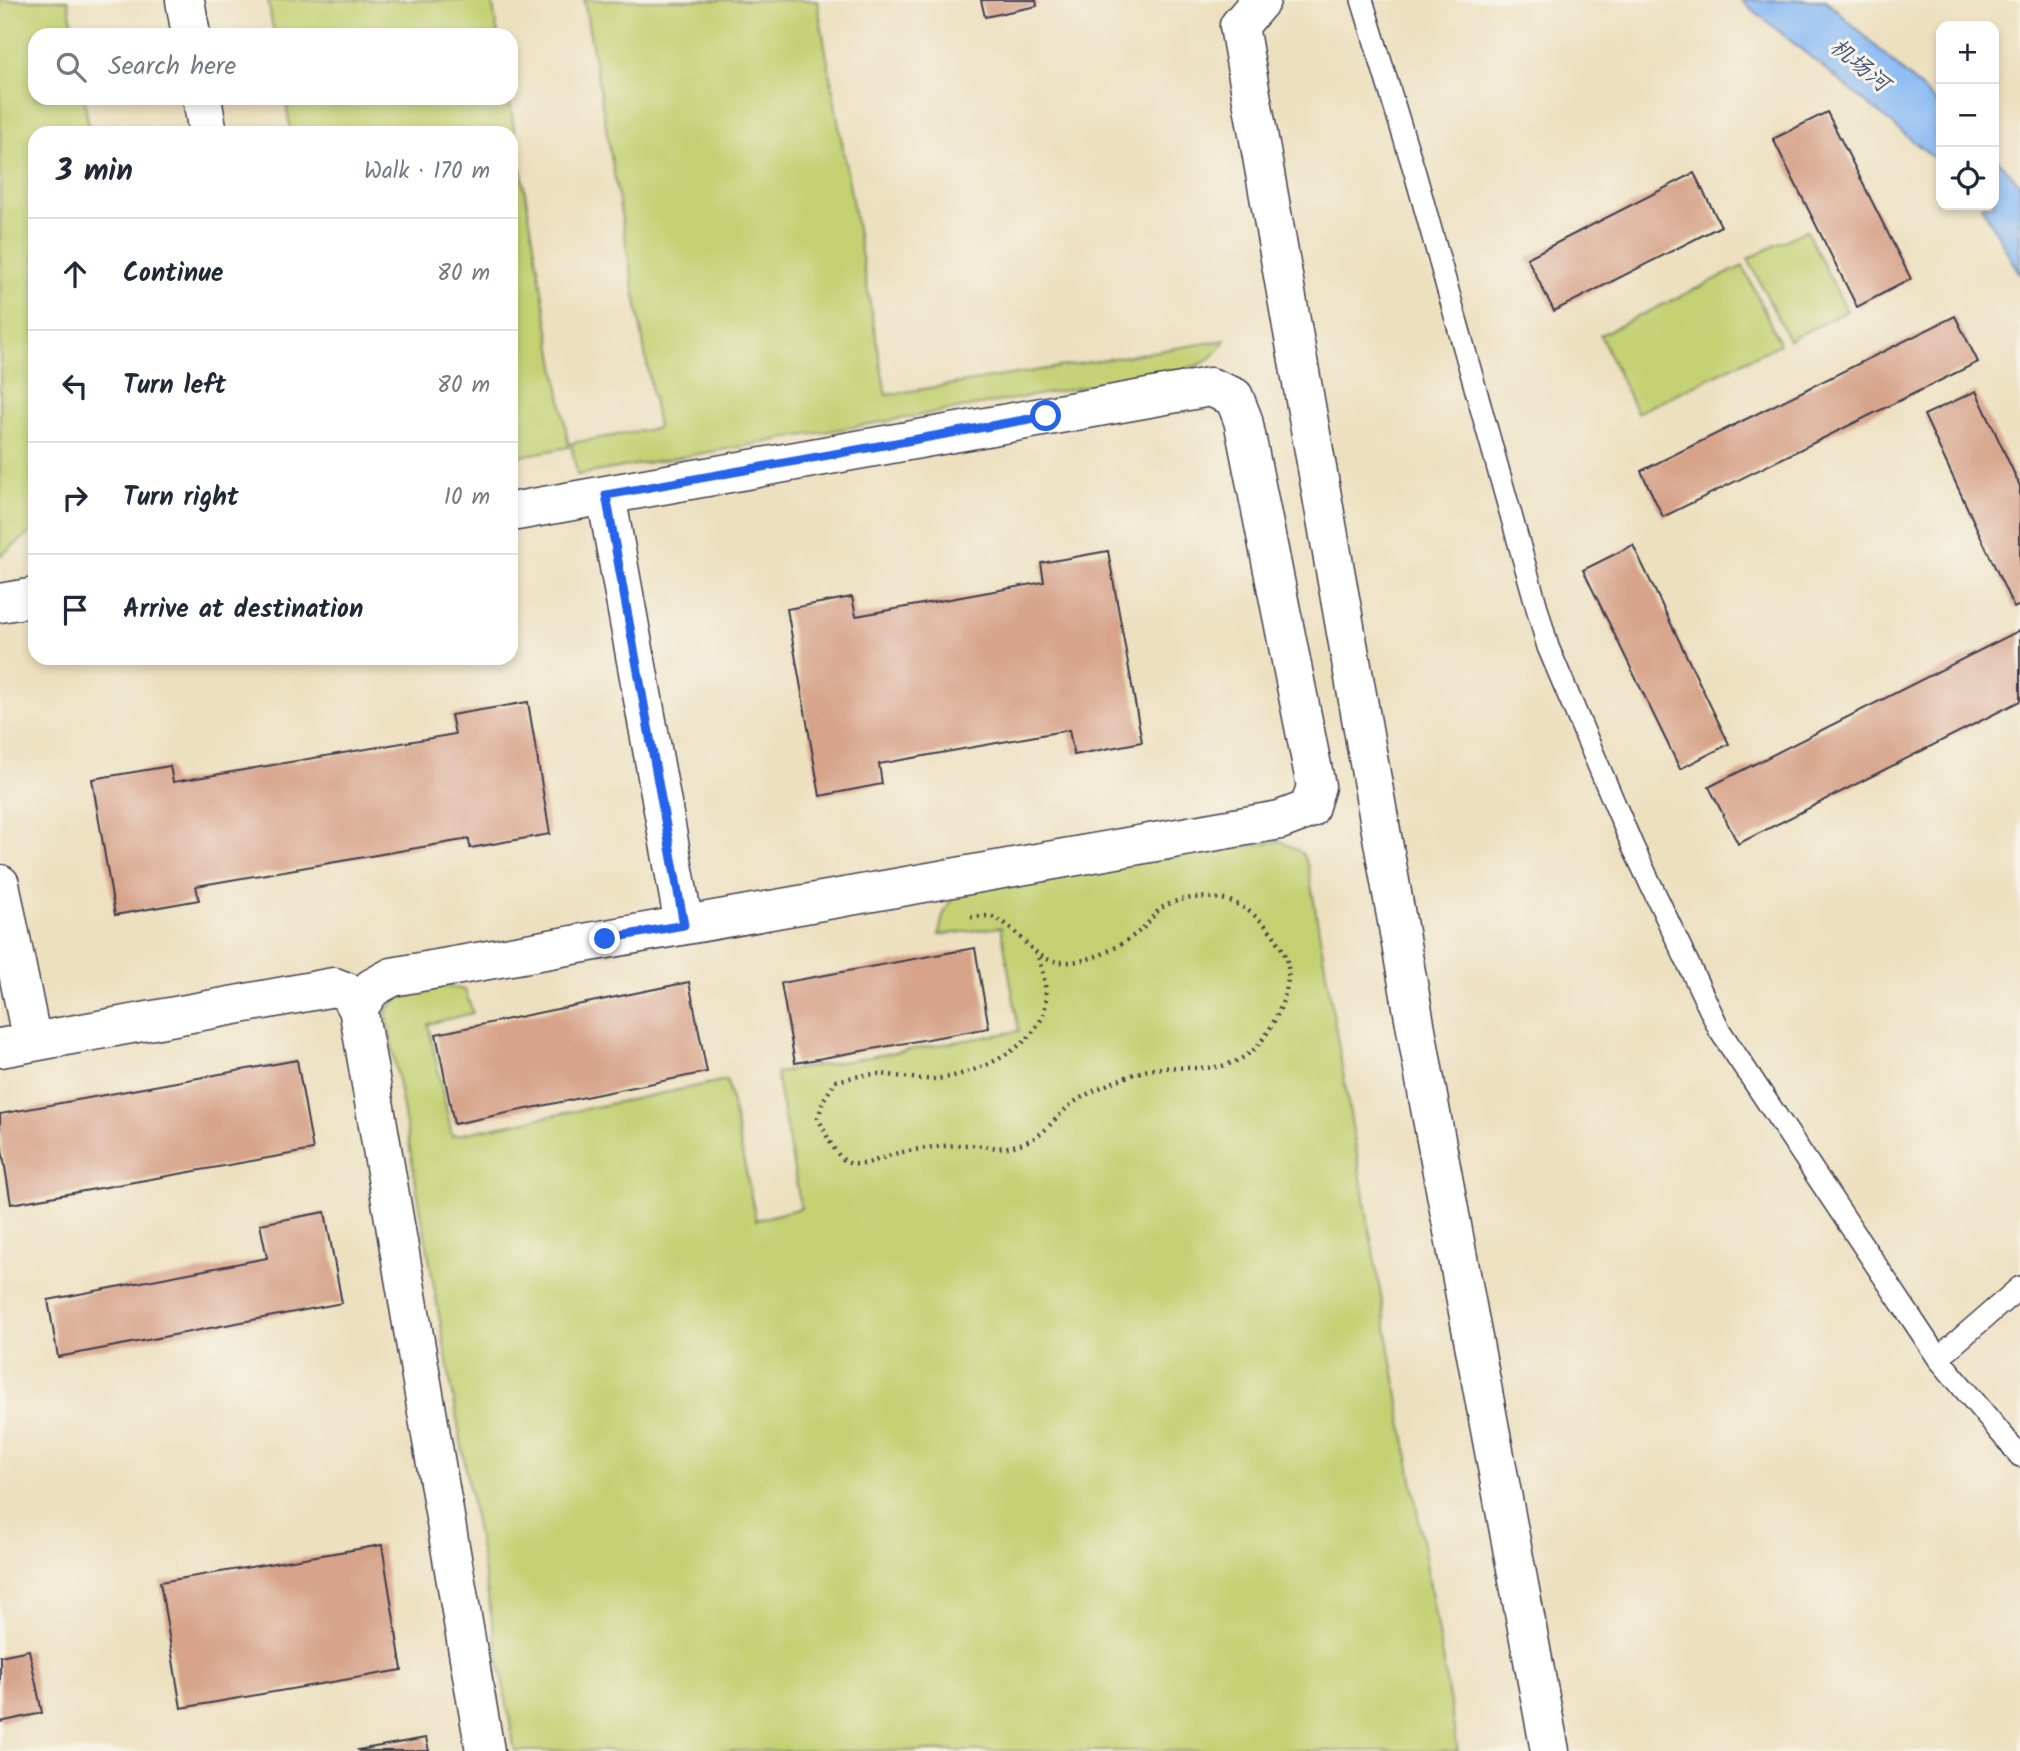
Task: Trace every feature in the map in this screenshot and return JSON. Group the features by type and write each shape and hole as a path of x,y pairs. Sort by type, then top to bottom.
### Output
{"street":[{"path":"185,0 190,28"},
{"path":"1261,0 1239,26 1241,40 1431,1111 1550,1751"},
{"path":"203,105 207,126"},
{"path":"358,1008 372,988 392,976 1280,820 1309,809 1316,786 1243,420 1234,397 1210,387 518,511"},
{"path":"606,495 684,925"},
{"path":"0,603 28,598"},
{"path":"0,884 16,1045 334,987 347,992 358,1008 485,1751"}],"lane":[{"path":"1362,0 1415,173 1554,659 1633,846 1720,1031 1938,1358 2020,1456"},
{"path":"1938,1358 2020,1287"}],"path":[{"path":"967,917 991,916 1018,934 1037,954 1058,962 1081,961 1104,953 1143,928 1161,909 1187,897 1222,899 1244,905 1276,940 1288,967 1283,1001 1272,1027 1252,1051 1230,1065 1201,1069 1163,1068 1143,1072 1104,1087 1070,1105 1031,1140 1002,1150 968,1145 931,1147 890,1153 861,1165 846,1161 834,1147 818,1118 824,1099 836,1081 876,1074 933,1079 974,1070 1005,1054 1030,1038 1044,1013 1046,984 1037,954"}],"green space":[{"path":"0,0 68,0 73,28 28,28 28,105 85,105 89,126 28,126 28,534 0,556"},
{"path":"268,0 492,0 497,28 273,28"},
{"path":"584,0 817,0 886,395 1225,340 1209,359 1186,369 577,475 571,443 658,428"},
{"path":"286,105 510,105 514,126 290,126"},
{"path":"518,150 569,447 518,457"},
{"path":"1806,230 1847,311 1789,340 1748,259"},
{"path":"1743,266 1780,344 1637,413 1600,335"},
{"path":"1281,841 1302,853 1308,866 1458,1751 515,1751 386,1011 401,994 431,983 465,990 473,1013 428,1024 452,1136 727,1080 756,1220 801,1208 776,1073 1019,1031 1001,927 939,935 943,914 956,896 983,885"}],"water":[{"name":"机场河","path":"1741,0 1826,0 1936,102 1936,160"},
{"path":"1999,161 2020,184 2020,275 1984,210 1999,210"}],"building":[{"path":"981,0 1036,0 1037,6 985,17"},
{"path":"1827,112 1911,279 1857,307 1773,139"},
{"path":"1694,173 1721,226 1554,311 1527,258"},
{"path":"1955,316 1978,362 1663,517 1641,471"},
{"path":"1976,391 2020,486 2020,605 2014,608 1924,415"},
{"path":"1633,545 1729,744 1680,769 1583,570"},
{"path":"1108,551 1142,742 1074,755 1069,730 879,764 882,784 820,796 787,609 852,597 856,616 1044,582 1041,563"},
{"path":"2020,630 2020,701 1738,844 1709,787"},
{"path":"528,702 550,834 470,848 469,839 196,886 199,900 115,915 92,779 170,766 173,782 455,734 451,715"},
{"path":"975,948 989,1028 795,1063 781,983"},
{"path":"689,982 707,1072 454,1124 436,1034"},
{"path":"297,1060 313,1150 11,1204 0,1137 0,1114"},
{"path":"325,1212 342,1303 58,1357 48,1300 267,1258 260,1224"},
{"path":"382,1545 402,1670 181,1708 160,1582"},
{"path":"29,1650 42,1713 0,1722 0,1656"},
{"path":"426,1738 429,1751 358,1750"}],"route":[{"path":"605,939 684,925 606,495 1046,416"}]}
